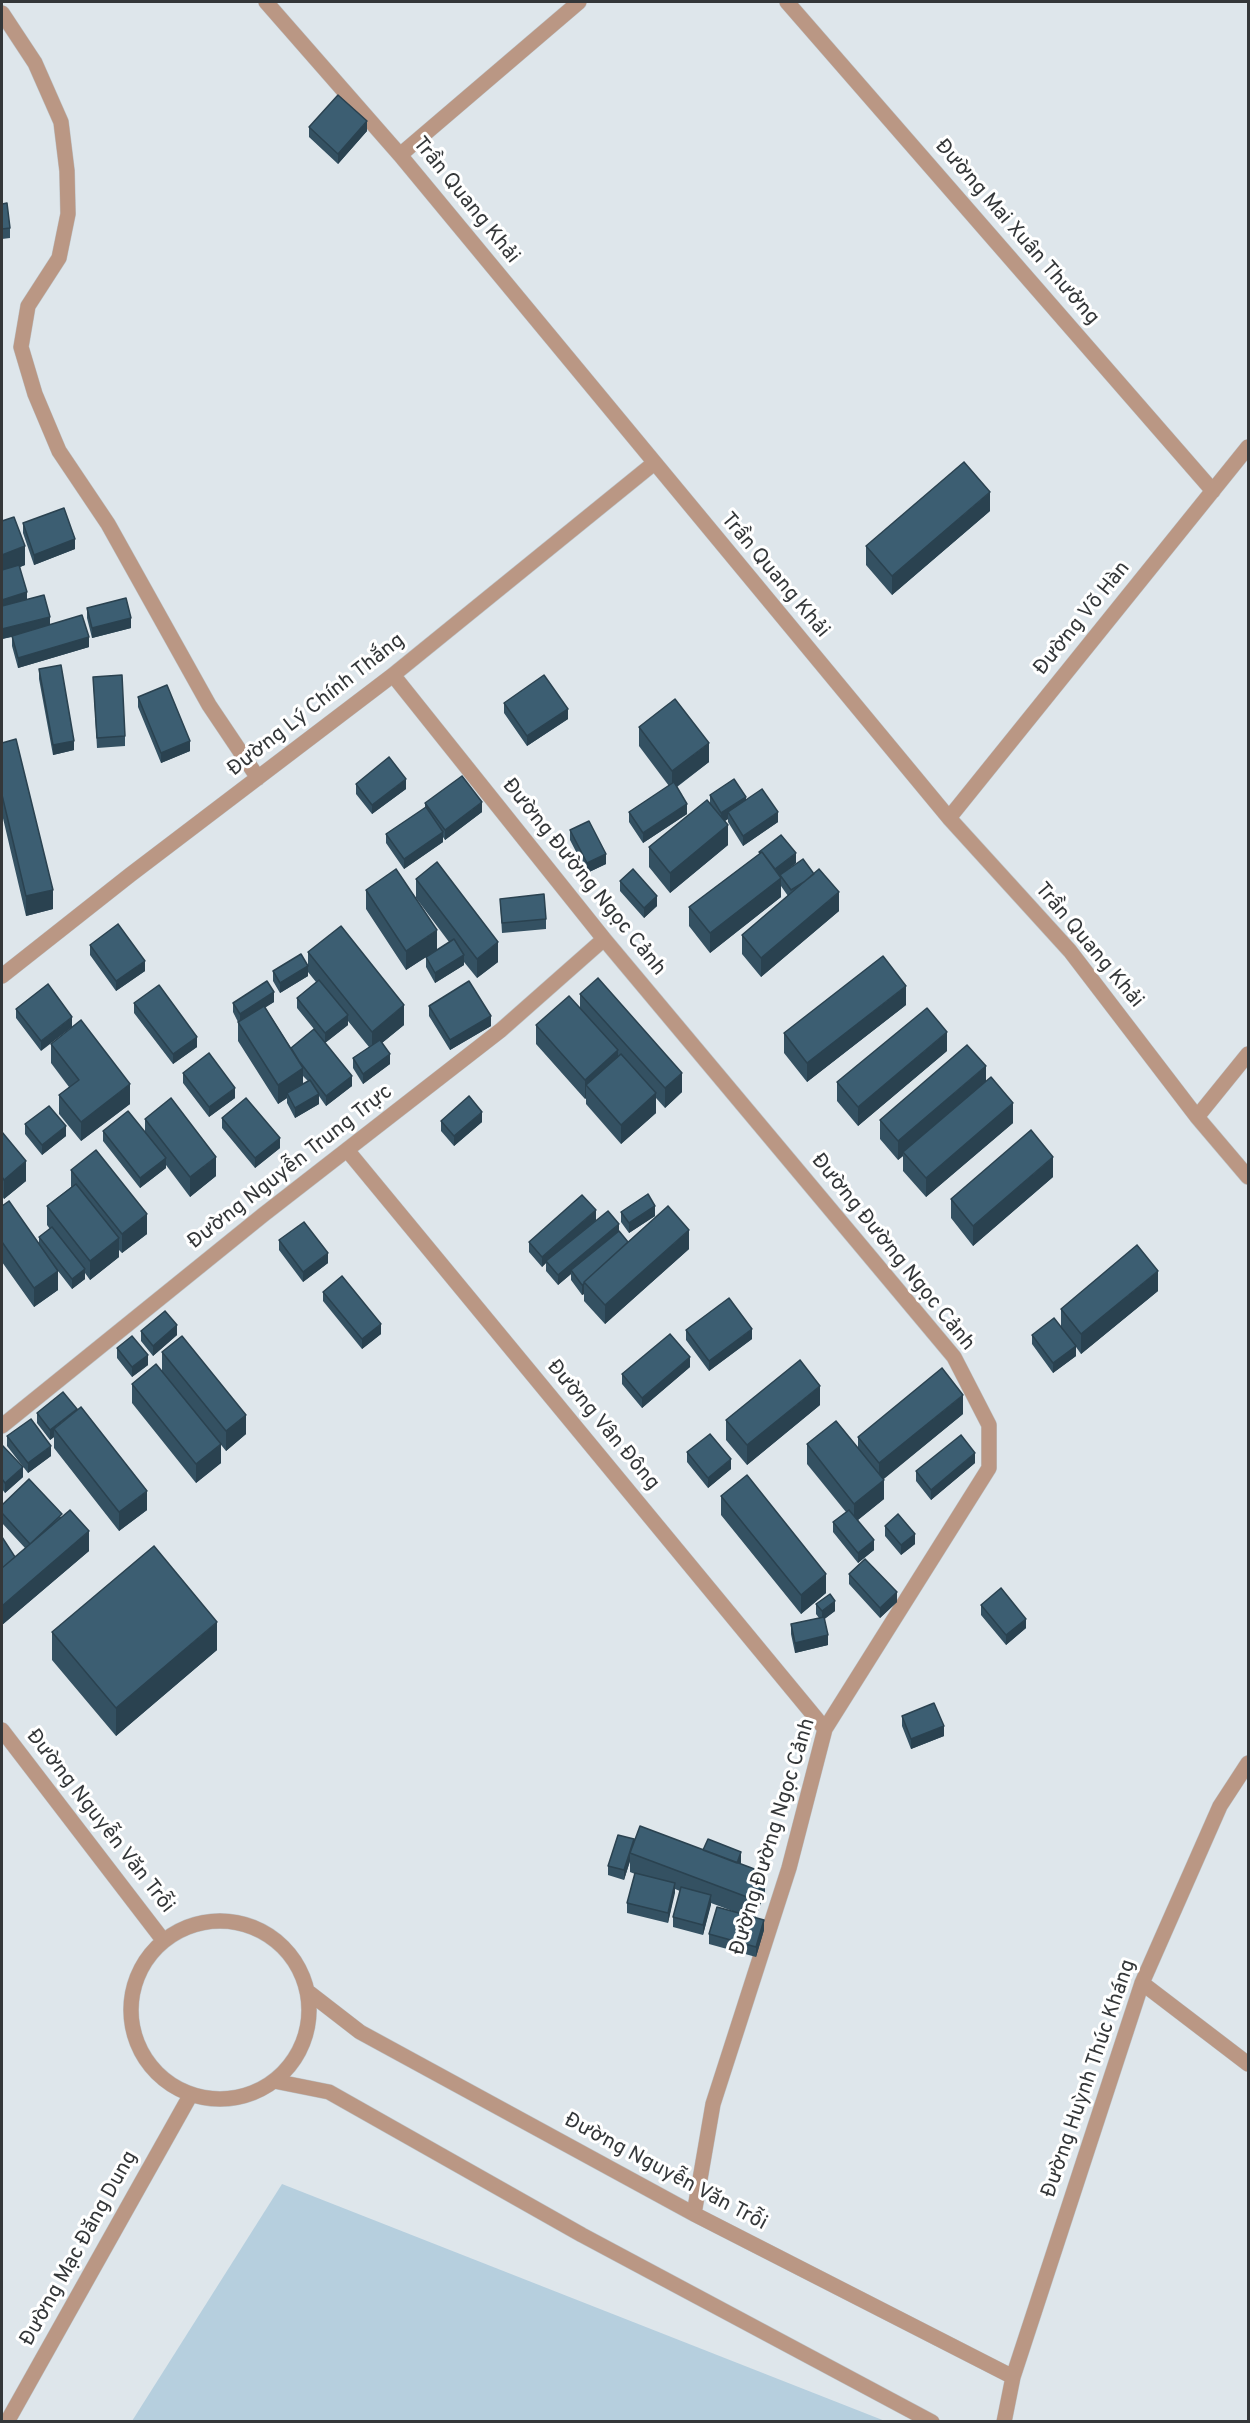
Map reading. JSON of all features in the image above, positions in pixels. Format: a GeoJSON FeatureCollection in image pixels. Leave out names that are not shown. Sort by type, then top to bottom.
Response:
{"type":"FeatureCollection","features":[{"type":"Feature","properties":{"kind":"street","name":"Trần Quang Khải"},"geometry":{"type":"LineString","coordinates":[[266,2],[400,155],[653,464],[949,818],[1070,951],[1197,1117],[1248,1177]]}},
{"type":"Feature","properties":{"kind":"street"},"geometry":{"type":"LineString","coordinates":[[400,155],[579,2]]}},
{"type":"Feature","properties":{"kind":"street","name":"Đường Mai Xuân Thưởng"},"geometry":{"type":"LineString","coordinates":[[787,2],[1213,491]]}},
{"type":"Feature","properties":{"kind":"street"},"geometry":{"type":"LineString","coordinates":[[2,13],[35,63],[61,123],[67,171],[68,214],[59,258],[27,306],[21,347],[35,394],[59,451],[108,524],[208,705],[258,778]]}},
{"type":"Feature","properties":{"kind":"street","name":"Đường Võ Hàn"},"geometry":{"type":"LineString","coordinates":[[949,818],[1248,447]]}},
{"type":"Feature","properties":{"kind":"street","name":"Đường Lý Chính Thắng"},"geometry":{"type":"LineString","coordinates":[[2,976],[129,875],[393,675],[653,464]]}},
{"type":"Feature","properties":{"kind":"street","name":"Đường Đường Ngọc Cảnh"},"geometry":{"type":"LineString","coordinates":[[393,675],[603,939],[954,1356],[989,1425],[989,1468],[825,1729],[789,1868],[712,2104],[694,2214]]}},
{"type":"Feature","properties":{"kind":"street","name":"Đường Nguyễn Trung Trực"},"geometry":{"type":"LineString","coordinates":[[2,1426],[501,1030],[603,939]]}},
{"type":"Feature","properties":{"kind":"street"},"geometry":{"type":"LineString","coordinates":[[1197,1117],[1248,1054]]}},
{"type":"Feature","properties":{"kind":"street","name":"Đường Vân Đông"},"geometry":{"type":"LineString","coordinates":[[347,1150],[825,1729]]}},
{"type":"Feature","properties":{"kind":"street","name":"Đường Nguyễn Văn Trỗi"},"geometry":{"type":"LineString","coordinates":[[2,1730],[163,1940]]}},
{"type":"Feature","properties":{"kind":"street","name":"Đường Huỳnh Thúc Kháng"},"geometry":{"type":"LineString","coordinates":[[1004,2421],[1013,2376],[1142,1983],[1220,1806],[1248,1763]]}},
{"type":"Feature","properties":{"kind":"street"},"geometry":{"type":"LineString","coordinates":[[227,1920],[260,1928],[286,1949],[304,1978],[307,1991],[310,2012],[303,2045],[285,2073],[257,2093],[224,2101],[190,2096],[157,2076],[136,2044],[129,2007],[139,1970],[163,1940],[193,1924],[227,1920]]}},
{"type":"Feature","properties":{"kind":"street"},"geometry":{"type":"LineString","coordinates":[[1142,1983],[1248,2064]]}},
{"type":"Feature","properties":{"kind":"street","name":"Đường Nguyễn Văn Trỗi"},"geometry":{"type":"LineString","coordinates":[[307,1991],[360,2032],[694,2214],[1013,2376]]}},
{"type":"Feature","properties":{"kind":"street"},"geometry":{"type":"LineString","coordinates":[[274,2081],[329,2092],[582,2235],[932,2421]]}},
{"type":"Feature","properties":{"kind":"street","name":"Đường Mạc Đăng Dung"},"geometry":{"type":"LineString","coordinates":[[7,2421],[190,2096]]}},
{"type":"Feature","properties":{"kind":"shaded area"},"geometry":{"type":"Polygon","coordinates":[[[282,2184],[885,2421],[132,2421],[282,2184]]]}},
{"type":"Feature","properties":{"kind":"building"},"geometry":{"type":"Polygon","coordinates":[[[338,95],[367,121],[338,154],[309,127],[338,95]]]}},
{"type":"Feature","properties":{"kind":"building"},"geometry":{"type":"Polygon","coordinates":[[[7,203],[10,228],[2,229],[2,204],[7,203]]]}},
{"type":"Feature","properties":{"kind":"building"},"geometry":{"type":"Polygon","coordinates":[[[964,462],[990,492],[892,576],[866,546],[964,462]]]}},
{"type":"Feature","properties":{"kind":"building"},"geometry":{"type":"Polygon","coordinates":[[[64,508],[75,539],[34,555],[23,523],[64,508]]]}},
{"type":"Feature","properties":{"kind":"building"},"geometry":{"type":"Polygon","coordinates":[[[14,517],[25,546],[2,555],[2,521],[14,517]]]}},
{"type":"Feature","properties":{"kind":"building"},"geometry":{"type":"Polygon","coordinates":[[[19,565],[27,592],[2,600],[2,570],[19,565]]]}},
{"type":"Feature","properties":{"kind":"building"},"geometry":{"type":"Polygon","coordinates":[[[44,595],[50,617],[2,629],[2,606],[44,595]]]}},
{"type":"Feature","properties":{"kind":"building"},"geometry":{"type":"Polygon","coordinates":[[[126,598],[131,618],[92,628],[87,608],[126,598]]]}},
{"type":"Feature","properties":{"kind":"building"},"geometry":{"type":"Polygon","coordinates":[[[82,615],[89,637],[18,658],[12,636],[82,615]]]}},
{"type":"Feature","properties":{"kind":"building"},"geometry":{"type":"Polygon","coordinates":[[[61,665],[74,741],[53,745],[39,669],[61,665]]]}},
{"type":"Feature","properties":{"kind":"building"},"geometry":{"type":"Polygon","coordinates":[[[122,675],[125,736],[97,738],[93,677],[122,675]]]}},
{"type":"Feature","properties":{"kind":"building"},"geometry":{"type":"Polygon","coordinates":[[[544,675],[568,709],[527,736],[504,703],[544,675]]]}},
{"type":"Feature","properties":{"kind":"building"},"geometry":{"type":"Polygon","coordinates":[[[167,685],[190,741],[161,753],[138,697],[167,685]]]}},
{"type":"Feature","properties":{"kind":"building"},"geometry":{"type":"Polygon","coordinates":[[[675,699],[709,743],[672,771],[639,727],[675,699]]]}},
{"type":"Feature","properties":{"kind":"building"},"geometry":{"type":"Polygon","coordinates":[[[16,739],[53,890],[26,896],[2,795],[2,743],[16,739]]]}},
{"type":"Feature","properties":{"kind":"building"},"geometry":{"type":"Polygon","coordinates":[[[389,757],[406,779],[372,805],[356,784],[389,757]]]}},
{"type":"Feature","properties":{"kind":"building"},"geometry":{"type":"Polygon","coordinates":[[[462,776],[482,802],[445,830],[425,803],[462,776]]]}},
{"type":"Feature","properties":{"kind":"building"},"geometry":{"type":"Polygon","coordinates":[[[734,779],[746,797],[721,813],[710,795],[734,779]]]}},
{"type":"Feature","properties":{"kind":"building"},"geometry":{"type":"Polygon","coordinates":[[[674,782],[687,804],[643,833],[629,812],[674,782]]]}},
{"type":"Feature","properties":{"kind":"building"},"geometry":{"type":"Polygon","coordinates":[[[762,789],[778,812],[743,836],[728,812],[762,789]]]}},
{"type":"Feature","properties":{"kind":"building"},"geometry":{"type":"Polygon","coordinates":[[[707,800],[728,825],[670,873],[649,847],[707,800]]]}},
{"type":"Feature","properties":{"kind":"building"},"geometry":{"type":"Polygon","coordinates":[[[426,807],[443,832],[404,859],[386,834],[426,807]]]}},
{"type":"Feature","properties":{"kind":"building"},"geometry":{"type":"Polygon","coordinates":[[[589,821],[606,854],[587,863],[570,830],[589,821]]]}},
{"type":"Feature","properties":{"kind":"building"},"geometry":{"type":"Polygon","coordinates":[[[781,835],[796,853],[775,869],[762,852],[759,852],[781,835]]]}},
{"type":"Feature","properties":{"kind":"building"},"geometry":{"type":"Polygon","coordinates":[[[762,852],[781,878],[710,933],[689,907],[762,852]]]}},
{"type":"Feature","properties":{"kind":"building"},"geometry":{"type":"Polygon","coordinates":[[[803,859],[814,874],[791,890],[780,875],[803,859]]]}},
{"type":"Feature","properties":{"kind":"building"},"geometry":{"type":"Polygon","coordinates":[[[437,862],[498,942],[477,959],[416,879],[437,862]]]}},
{"type":"Feature","properties":{"kind":"building"},"geometry":{"type":"Polygon","coordinates":[[[396,869],[437,930],[406,951],[366,890],[396,869]]]}},
{"type":"Feature","properties":{"kind":"building"},"geometry":{"type":"Polygon","coordinates":[[[633,869],[657,896],[644,908],[620,881],[633,869]]]}},
{"type":"Feature","properties":{"kind":"building"},"geometry":{"type":"Polygon","coordinates":[[[819,869],[839,892],[761,958],[742,935],[819,869]]]}},
{"type":"Feature","properties":{"kind":"building"},"geometry":{"type":"Polygon","coordinates":[[[544,894],[546,919],[502,923],[500,899],[544,894]]]}},
{"type":"Feature","properties":{"kind":"building"},"geometry":{"type":"Polygon","coordinates":[[[118,924],[145,961],[116,981],[90,945],[118,924]]]}},
{"type":"Feature","properties":{"kind":"building"},"geometry":{"type":"Polygon","coordinates":[[[341,926],[404,1005],[372,1032],[308,952],[341,926]]]}},
{"type":"Feature","properties":{"kind":"building"},"geometry":{"type":"Polygon","coordinates":[[[454,939],[464,955],[435,973],[426,957],[454,939]]]}},
{"type":"Feature","properties":{"kind":"building"},"geometry":{"type":"Polygon","coordinates":[[[301,954],[308,966],[280,983],[273,971],[301,954]]]}},
{"type":"Feature","properties":{"kind":"building"},"geometry":{"type":"Polygon","coordinates":[[[883,956],[906,986],[807,1063],[784,1033],[883,956]]]}},
{"type":"Feature","properties":{"kind":"building"},"geometry":{"type":"Polygon","coordinates":[[[598,978],[682,1073],[665,1088],[580,994],[598,978]]]}},
{"type":"Feature","properties":{"kind":"building"},"geometry":{"type":"Polygon","coordinates":[[[319,980],[348,1015],[325,1033],[297,998],[319,980]]]}},
{"type":"Feature","properties":{"kind":"building"},"geometry":{"type":"Polygon","coordinates":[[[267,981],[274,992],[240,1014],[233,1003],[267,981]]]}},
{"type":"Feature","properties":{"kind":"building"},"geometry":{"type":"Polygon","coordinates":[[[469,981],[491,1016],[450,1040],[429,1006],[469,981]]]}},
{"type":"Feature","properties":{"kind":"building"},"geometry":{"type":"Polygon","coordinates":[[[48,984],[72,1017],[41,1041],[16,1009],[48,984]]]}},
{"type":"Feature","properties":{"kind":"building"},"geometry":{"type":"Polygon","coordinates":[[[159,985],[197,1037],[173,1054],[134,1003],[159,985]]]}},
{"type":"Feature","properties":{"kind":"building"},"geometry":{"type":"Polygon","coordinates":[[[569,996],[618,1050],[585,1080],[536,1025],[569,996]]]}},
{"type":"Feature","properties":{"kind":"building"},"geometry":{"type":"Polygon","coordinates":[[[264,1006],[303,1068],[278,1085],[238,1022],[264,1006]]]}},
{"type":"Feature","properties":{"kind":"building"},"geometry":{"type":"Polygon","coordinates":[[[927,1008],[947,1032],[858,1107],[837,1082],[927,1008]]]}},
{"type":"Feature","properties":{"kind":"building"},"geometry":{"type":"Polygon","coordinates":[[[81,1020],[130,1084],[81,1122],[59,1095],[79,1080],[51,1044],[81,1020]]]}},
{"type":"Feature","properties":{"kind":"building"},"geometry":{"type":"Polygon","coordinates":[[[314,1029],[352,1076],[326,1096],[291,1048],[314,1029]]]}},
{"type":"Feature","properties":{"kind":"building"},"geometry":{"type":"Polygon","coordinates":[[[380,1040],[390,1054],[363,1074],[353,1058],[380,1040]]]}},
{"type":"Feature","properties":{"kind":"building"},"geometry":{"type":"Polygon","coordinates":[[[967,1045],[986,1066],[898,1141],[880,1120],[967,1045]]]}},
{"type":"Feature","properties":{"kind":"building"},"geometry":{"type":"Polygon","coordinates":[[[209,1053],[235,1088],[209,1107],[183,1073],[209,1053]]]}},
{"type":"Feature","properties":{"kind":"building"},"geometry":{"type":"Polygon","coordinates":[[[621,1054],[656,1093],[621,1125],[586,1085],[621,1054]]]}},
{"type":"Feature","properties":{"kind":"building"},"geometry":{"type":"Polygon","coordinates":[[[991,1077],[1013,1103],[926,1178],[903,1152],[991,1077]]]}},
{"type":"Feature","properties":{"kind":"building"},"geometry":{"type":"Polygon","coordinates":[[[310,1080],[319,1094],[295,1108],[287,1093],[310,1080]]]}},
{"type":"Feature","properties":{"kind":"building"},"geometry":{"type":"Polygon","coordinates":[[[469,1096],[482,1112],[454,1136],[441,1121],[469,1096]]]}},
{"type":"Feature","properties":{"kind":"building"},"geometry":{"type":"Polygon","coordinates":[[[171,1098],[216,1157],[190,1177],[145,1119],[171,1098]]]}},
{"type":"Feature","properties":{"kind":"building"},"geometry":{"type":"Polygon","coordinates":[[[246,1098],[280,1138],[255,1158],[222,1118],[246,1098]]]}},
{"type":"Feature","properties":{"kind":"building"},"geometry":{"type":"Polygon","coordinates":[[[49,1106],[66,1126],[42,1145],[25,1124],[49,1106]]]}},
{"type":"Feature","properties":{"kind":"building"},"geometry":{"type":"Polygon","coordinates":[[[128,1111],[166,1158],[140,1178],[103,1131],[128,1111]]]}},
{"type":"Feature","properties":{"kind":"building"},"geometry":{"type":"Polygon","coordinates":[[[1031,1130],[1053,1157],[973,1226],[951,1199],[1031,1130]]]}},
{"type":"Feature","properties":{"kind":"building"},"geometry":{"type":"Polygon","coordinates":[[[2,1132],[26,1161],[4,1180],[2,1177],[2,1132]]]}},
{"type":"Feature","properties":{"kind":"building"},"geometry":{"type":"Polygon","coordinates":[[[96,1150],[147,1214],[122,1234],[71,1170],[96,1150]]]}},
{"type":"Feature","properties":{"kind":"building"},"geometry":{"type":"Polygon","coordinates":[[[76,1184],[119,1238],[90,1261],[47,1206],[76,1184]]]}},
{"type":"Feature","properties":{"kind":"building"},"geometry":{"type":"Polygon","coordinates":[[[648,1194],[655,1206],[629,1223],[621,1212],[648,1194]]]}},
{"type":"Feature","properties":{"kind":"building"},"geometry":{"type":"Polygon","coordinates":[[[582,1195],[596,1210],[542,1257],[529,1242],[582,1195]]]}},
{"type":"Feature","properties":{"kind":"building"},"geometry":{"type":"Polygon","coordinates":[[[9,1201],[58,1271],[34,1288],[2,1242],[2,1206],[9,1201]]]}},
{"type":"Feature","properties":{"kind":"building"},"geometry":{"type":"Polygon","coordinates":[[[668,1206],[689,1230],[605,1305],[584,1282],[668,1206]]]}},
{"type":"Feature","properties":{"kind":"building"},"geometry":{"type":"Polygon","coordinates":[[[608,1211],[619,1224],[558,1275],[546,1261],[608,1211]]]}},
{"type":"Feature","properties":{"kind":"building"},"geometry":{"type":"Polygon","coordinates":[[[304,1222],[328,1253],[303,1272],[279,1240],[304,1222]]]}},
{"type":"Feature","properties":{"kind":"building"},"geometry":{"type":"Polygon","coordinates":[[[52,1227],[85,1269],[72,1279],[39,1237],[52,1227]]]}},
{"type":"Feature","properties":{"kind":"building"},"geometry":{"type":"Polygon","coordinates":[[[619,1231],[628,1242],[582,1285],[571,1270],[619,1231]]]}},
{"type":"Feature","properties":{"kind":"building"},"geometry":{"type":"Polygon","coordinates":[[[1137,1245],[1158,1271],[1081,1334],[1061,1309],[1137,1245]]]}},
{"type":"Feature","properties":{"kind":"building"},"geometry":{"type":"Polygon","coordinates":[[[342,1276],[381,1324],[362,1339],[323,1292],[342,1276]]]}},
{"type":"Feature","properties":{"kind":"building"},"geometry":{"type":"Polygon","coordinates":[[[729,1298],[752,1329],[709,1361],[686,1330],[729,1298]]]}},
{"type":"Feature","properties":{"kind":"building"},"geometry":{"type":"Polygon","coordinates":[[[165,1311],[177,1325],[153,1346],[141,1331],[165,1311]]]}},
{"type":"Feature","properties":{"kind":"building"},"geometry":{"type":"Polygon","coordinates":[[[1054,1318],[1076,1346],[1053,1363],[1032,1335],[1054,1318]]]}},
{"type":"Feature","properties":{"kind":"building"},"geometry":{"type":"Polygon","coordinates":[[[670,1334],[690,1357],[642,1398],[622,1374],[670,1334]]]}},
{"type":"Feature","properties":{"kind":"building"},"geometry":{"type":"Polygon","coordinates":[[[132,1336],[148,1355],[132,1367],[117,1348],[132,1336]]]}},
{"type":"Feature","properties":{"kind":"building"},"geometry":{"type":"Polygon","coordinates":[[[182,1336],[246,1415],[226,1431],[162,1352],[182,1336]]]}},
{"type":"Feature","properties":{"kind":"building"},"geometry":{"type":"Polygon","coordinates":[[[800,1360],[820,1386],[747,1445],[726,1420],[800,1360]]]}},
{"type":"Feature","properties":{"kind":"building"},"geometry":{"type":"Polygon","coordinates":[[[156,1364],[221,1444],[196,1464],[132,1384],[156,1364]]]}},
{"type":"Feature","properties":{"kind":"building"},"geometry":{"type":"Polygon","coordinates":[[[942,1368],[963,1395],[879,1463],[858,1437],[942,1368]]]}},
{"type":"Feature","properties":{"kind":"building"},"geometry":{"type":"Polygon","coordinates":[[[63,1392],[77,1409],[50,1430],[37,1413],[63,1392]]]}},
{"type":"Feature","properties":{"kind":"building"},"geometry":{"type":"Polygon","coordinates":[[[81,1407],[147,1491],[119,1512],[54,1429],[81,1407]]]}},
{"type":"Feature","properties":{"kind":"building"},"geometry":{"type":"Polygon","coordinates":[[[31,1419],[51,1446],[28,1463],[7,1436],[31,1419]]]}},
{"type":"Feature","properties":{"kind":"building"},"geometry":{"type":"Polygon","coordinates":[[[836,1421],[884,1480],[854,1504],[807,1444],[836,1421]]]}},
{"type":"Feature","properties":{"kind":"building"},"geometry":{"type":"Polygon","coordinates":[[[710,1434],[731,1459],[708,1478],[687,1452],[710,1434]]]}},
{"type":"Feature","properties":{"kind":"building"},"geometry":{"type":"Polygon","coordinates":[[[961,1435],[975,1453],[931,1490],[916,1471],[961,1435]]]}},
{"type":"Feature","properties":{"kind":"building"},"geometry":{"type":"Polygon","coordinates":[[[2,1445],[23,1467],[5,1483],[2,1479],[2,1445]]]}},
{"type":"Feature","properties":{"kind":"building"},"geometry":{"type":"Polygon","coordinates":[[[747,1475],[826,1574],[801,1595],[721,1496],[747,1475]]]}},
{"type":"Feature","properties":{"kind":"building"},"geometry":{"type":"Polygon","coordinates":[[[29,1479],[62,1514],[30,1544],[2,1513],[2,1505],[29,1479]]]}},
{"type":"Feature","properties":{"kind":"building"},"geometry":{"type":"Polygon","coordinates":[[[70,1510],[89,1531],[2,1606],[2,1568],[70,1510]]]}},
{"type":"Feature","properties":{"kind":"building"},"geometry":{"type":"Polygon","coordinates":[[[849,1510],[874,1540],[858,1553],[833,1522],[849,1510]]]}},
{"type":"Feature","properties":{"kind":"building"},"geometry":{"type":"Polygon","coordinates":[[[898,1514],[915,1534],[901,1545],[885,1526],[898,1514]]]}},
{"type":"Feature","properties":{"kind":"building"},"geometry":{"type":"Polygon","coordinates":[[[2,1537],[15,1557],[2,1568],[2,1537]]]}},
{"type":"Feature","properties":{"kind":"building"},"geometry":{"type":"Polygon","coordinates":[[[154,1546],[217,1622],[116,1708],[52,1632],[154,1546]]]}},
{"type":"Feature","properties":{"kind":"building"},"geometry":{"type":"Polygon","coordinates":[[[865,1559],[897,1592],[880,1608],[849,1574],[865,1559]]]}},
{"type":"Feature","properties":{"kind":"building"},"geometry":{"type":"Polygon","coordinates":[[[1001,1588],[1026,1619],[1006,1635],[981,1605],[1001,1588]]]}},
{"type":"Feature","properties":{"kind":"building"},"geometry":{"type":"Polygon","coordinates":[[[830,1594],[835,1601],[822,1611],[816,1604],[830,1594]]]}},
{"type":"Feature","properties":{"kind":"building"},"geometry":{"type":"Polygon","coordinates":[[[824,1617],[828,1635],[795,1643],[791,1624],[824,1617]]]}},
{"type":"Feature","properties":{"kind":"building"},"geometry":{"type":"Polygon","coordinates":[[[934,1703],[944,1726],[911,1739],[902,1716],[934,1703]]]}},
{"type":"Feature","properties":{"kind":"building"},"geometry":{"type":"Polygon","coordinates":[[[640,1826],[765,1873],[755,1900],[630,1853],[640,1826]]]}},
{"type":"Feature","properties":{"kind":"building"},"geometry":{"type":"Polygon","coordinates":[[[618,1835],[634,1839],[624,1870],[608,1866],[618,1835]]]}},
{"type":"Feature","properties":{"kind":"building"},"geometry":{"type":"Polygon","coordinates":[[[708,1839],[741,1852],[737,1863],[703,1850],[708,1839]]]}},
{"type":"Feature","properties":{"kind":"building"},"geometry":{"type":"Polygon","coordinates":[[[635,1873],[675,1883],[668,1913],[627,1903],[635,1873]]]}},
{"type":"Feature","properties":{"kind":"building"},"geometry":{"type":"Polygon","coordinates":[[[681,1887],[711,1895],[703,1925],[673,1917],[681,1887]]]}},
{"type":"Feature","properties":{"kind":"building"},"geometry":{"type":"Polygon","coordinates":[[[717,1907],[764,1920],[756,1947],[709,1934],[717,1907]]]}}]}
